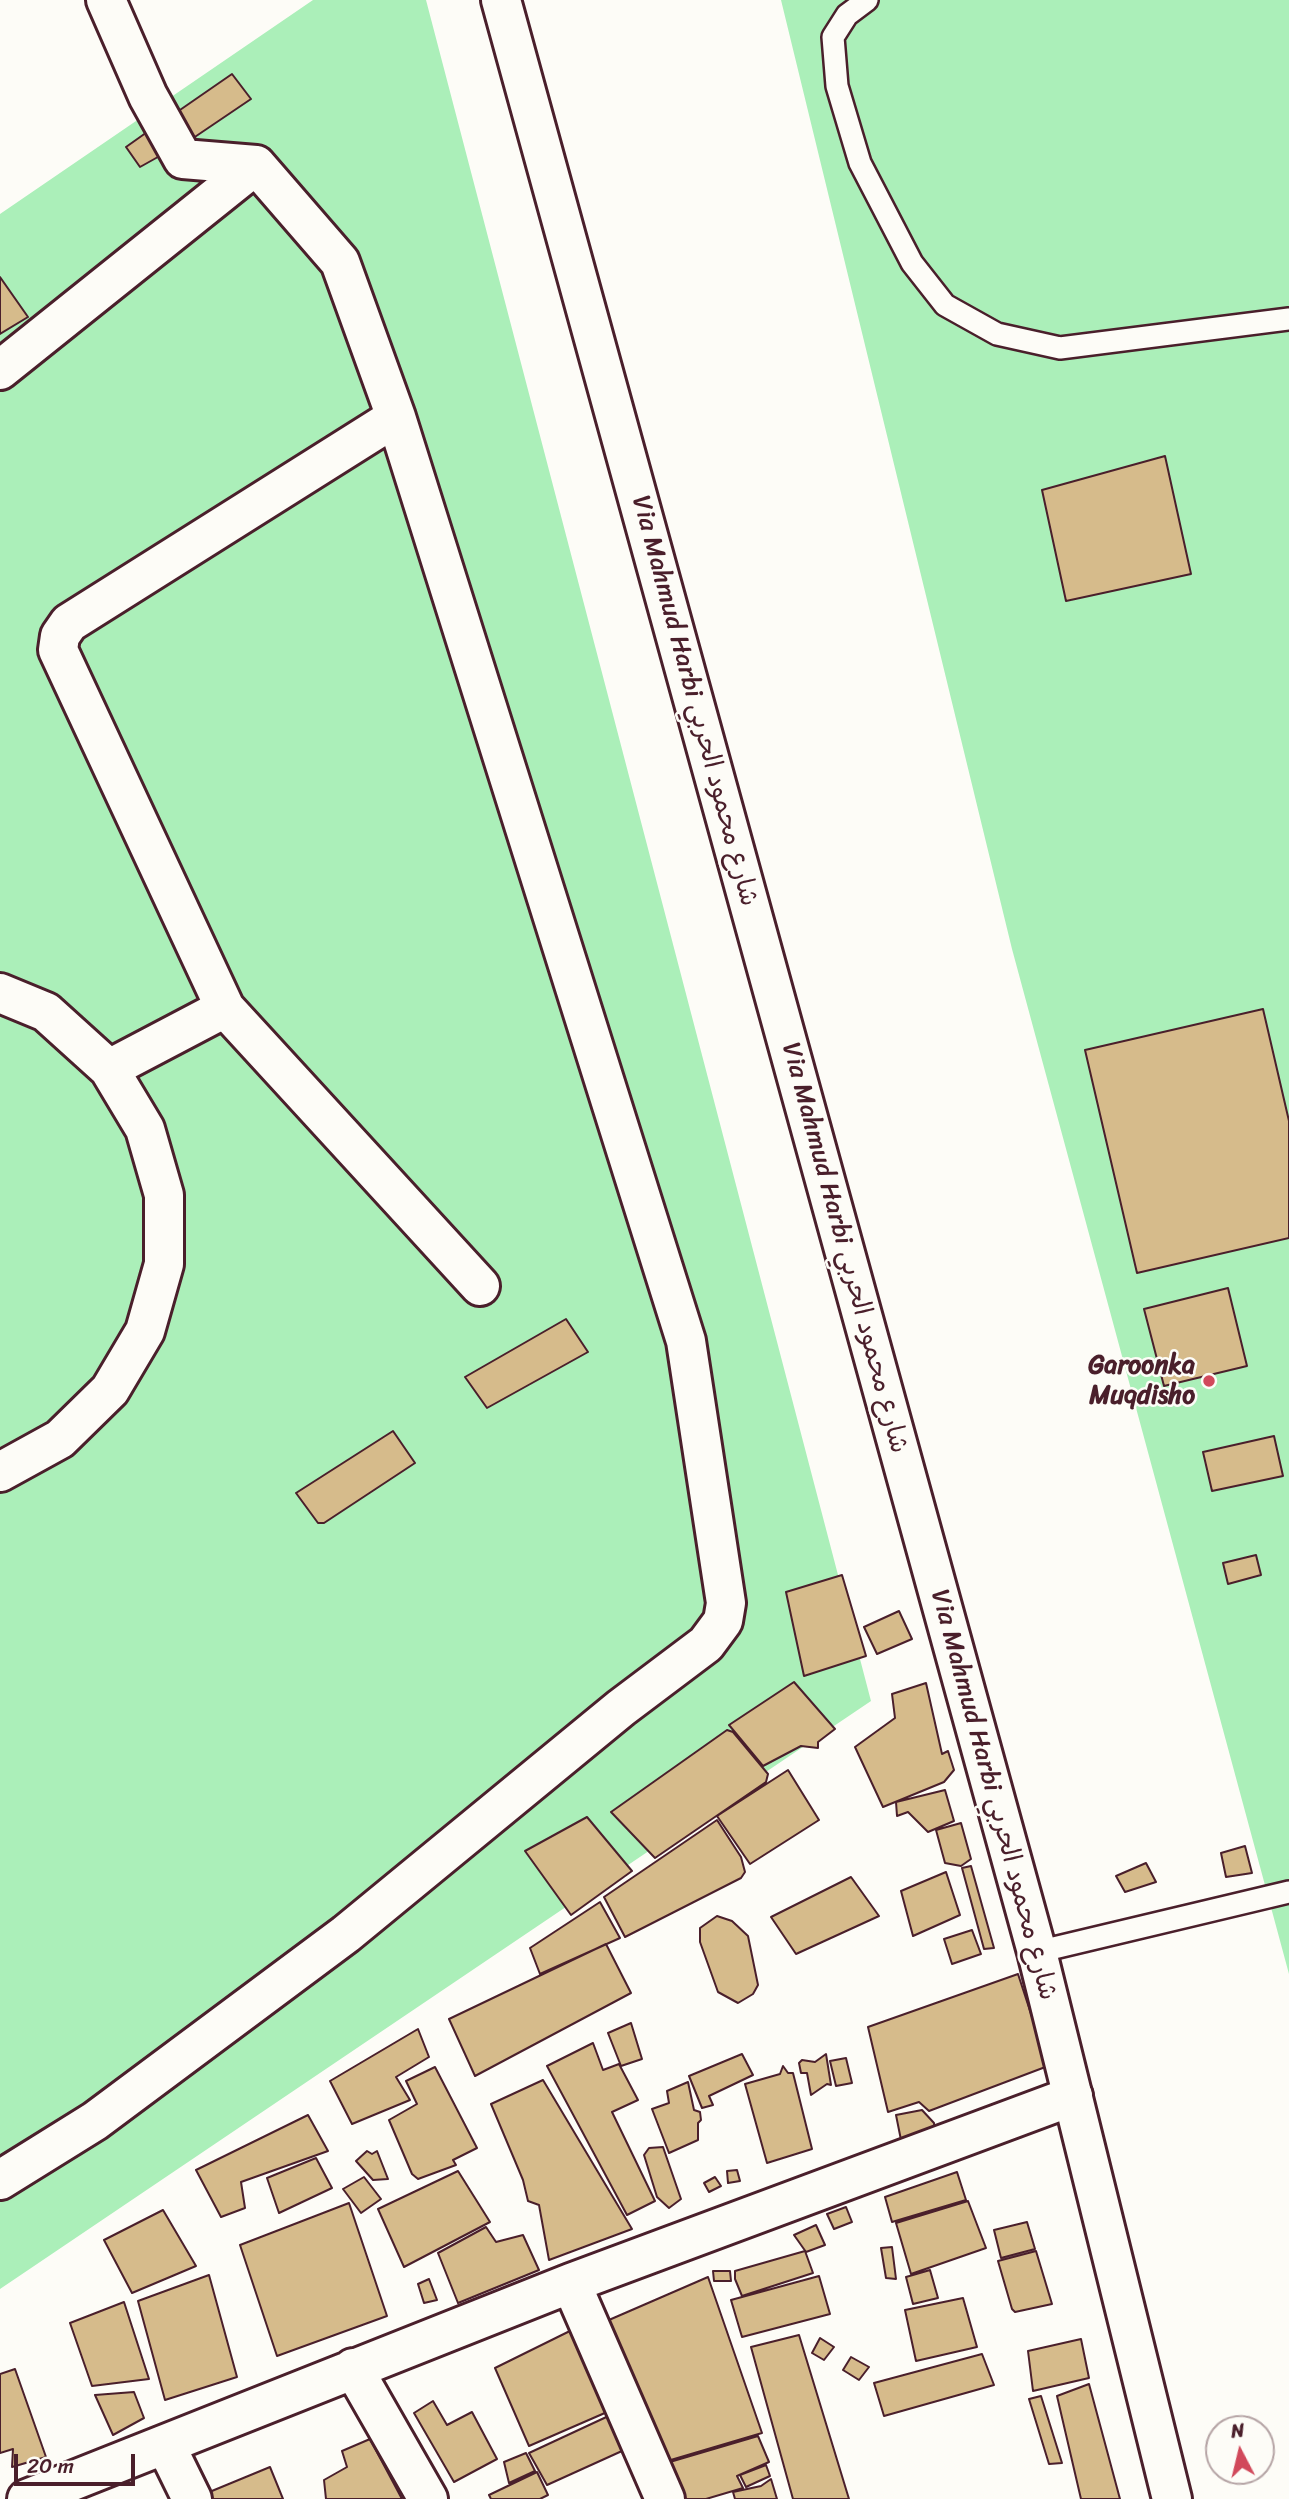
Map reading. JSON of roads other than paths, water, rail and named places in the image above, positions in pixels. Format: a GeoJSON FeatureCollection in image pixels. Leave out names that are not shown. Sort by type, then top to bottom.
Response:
{"type":"FeatureCollection","features":[{"type":"Feature","properties":{"kind":"street"},"geometry":{"type":"LineString","coordinates":[[0,2180],[95,2121],[346,1934],[621,1708],[706,1644],[723,1621],[726,1602],[685,1341],[396,417],[340,262],[256,165],[183,159],[148,96],[106,0]]}},
{"type":"Feature","properties":{"kind":"street","name":"Via Mahmud Harbi شارع محمود الحربي"},"geometry":{"type":"LineString","coordinates":[[501,0],[1037,1952],[1172,2499]]}},
{"type":"Feature","properties":{"kind":"street"},"geometry":{"type":"LineString","coordinates":[[0,370],[256,165]]}},
{"type":"Feature","properties":{"kind":"street"},"geometry":{"type":"LineString","coordinates":[[396,417],[69,623],[60,636],[58,650],[61,663],[225,1008],[480,1286]]}},
{"type":"Feature","properties":{"kind":"street"},"geometry":{"type":"LineString","coordinates":[[0,993],[46,1012],[109,1069],[145,1129],[164,1195],[164,1265],[145,1331],[110,1390],[60,1439],[0,1472]]}},
{"type":"Feature","properties":{"kind":"street"},"geometry":{"type":"LineString","coordinates":[[109,1069],[225,1008]]}},
{"type":"Feature","properties":{"kind":"street"},"geometry":{"type":"LineString","coordinates":[[27,2499],[572,2283],[1073,2096]]}},
{"type":"Feature","properties":{"kind":"street"},"geometry":{"type":"LineString","coordinates":[[572,2283],[665,2499]]}},
{"type":"Feature","properties":{"kind":"street"},"geometry":{"type":"LineString","coordinates":[[353,2368],[428,2499]]}},
{"type":"Feature","properties":{"kind":"street"},"geometry":{"type":"LineString","coordinates":[[166,2446],[192,2499]]}},
{"type":"Feature","properties":{"kind":"lane"},"geometry":{"type":"LineString","coordinates":[[867,0],[847,15],[834,37],[837,86],[860,163],[912,263],[945,305],[997,334],[1060,348],[1289,319]]}},
{"type":"Feature","properties":{"kind":"lane"},"geometry":{"type":"LineString","coordinates":[[1037,1952],[1289,1892]]}},
{"type":"Feature","properties":{"kind":"place","name":"Garoonka Muqdisho"},"geometry":{"type":"Point","coordinates":[1209,1381]}}]}
